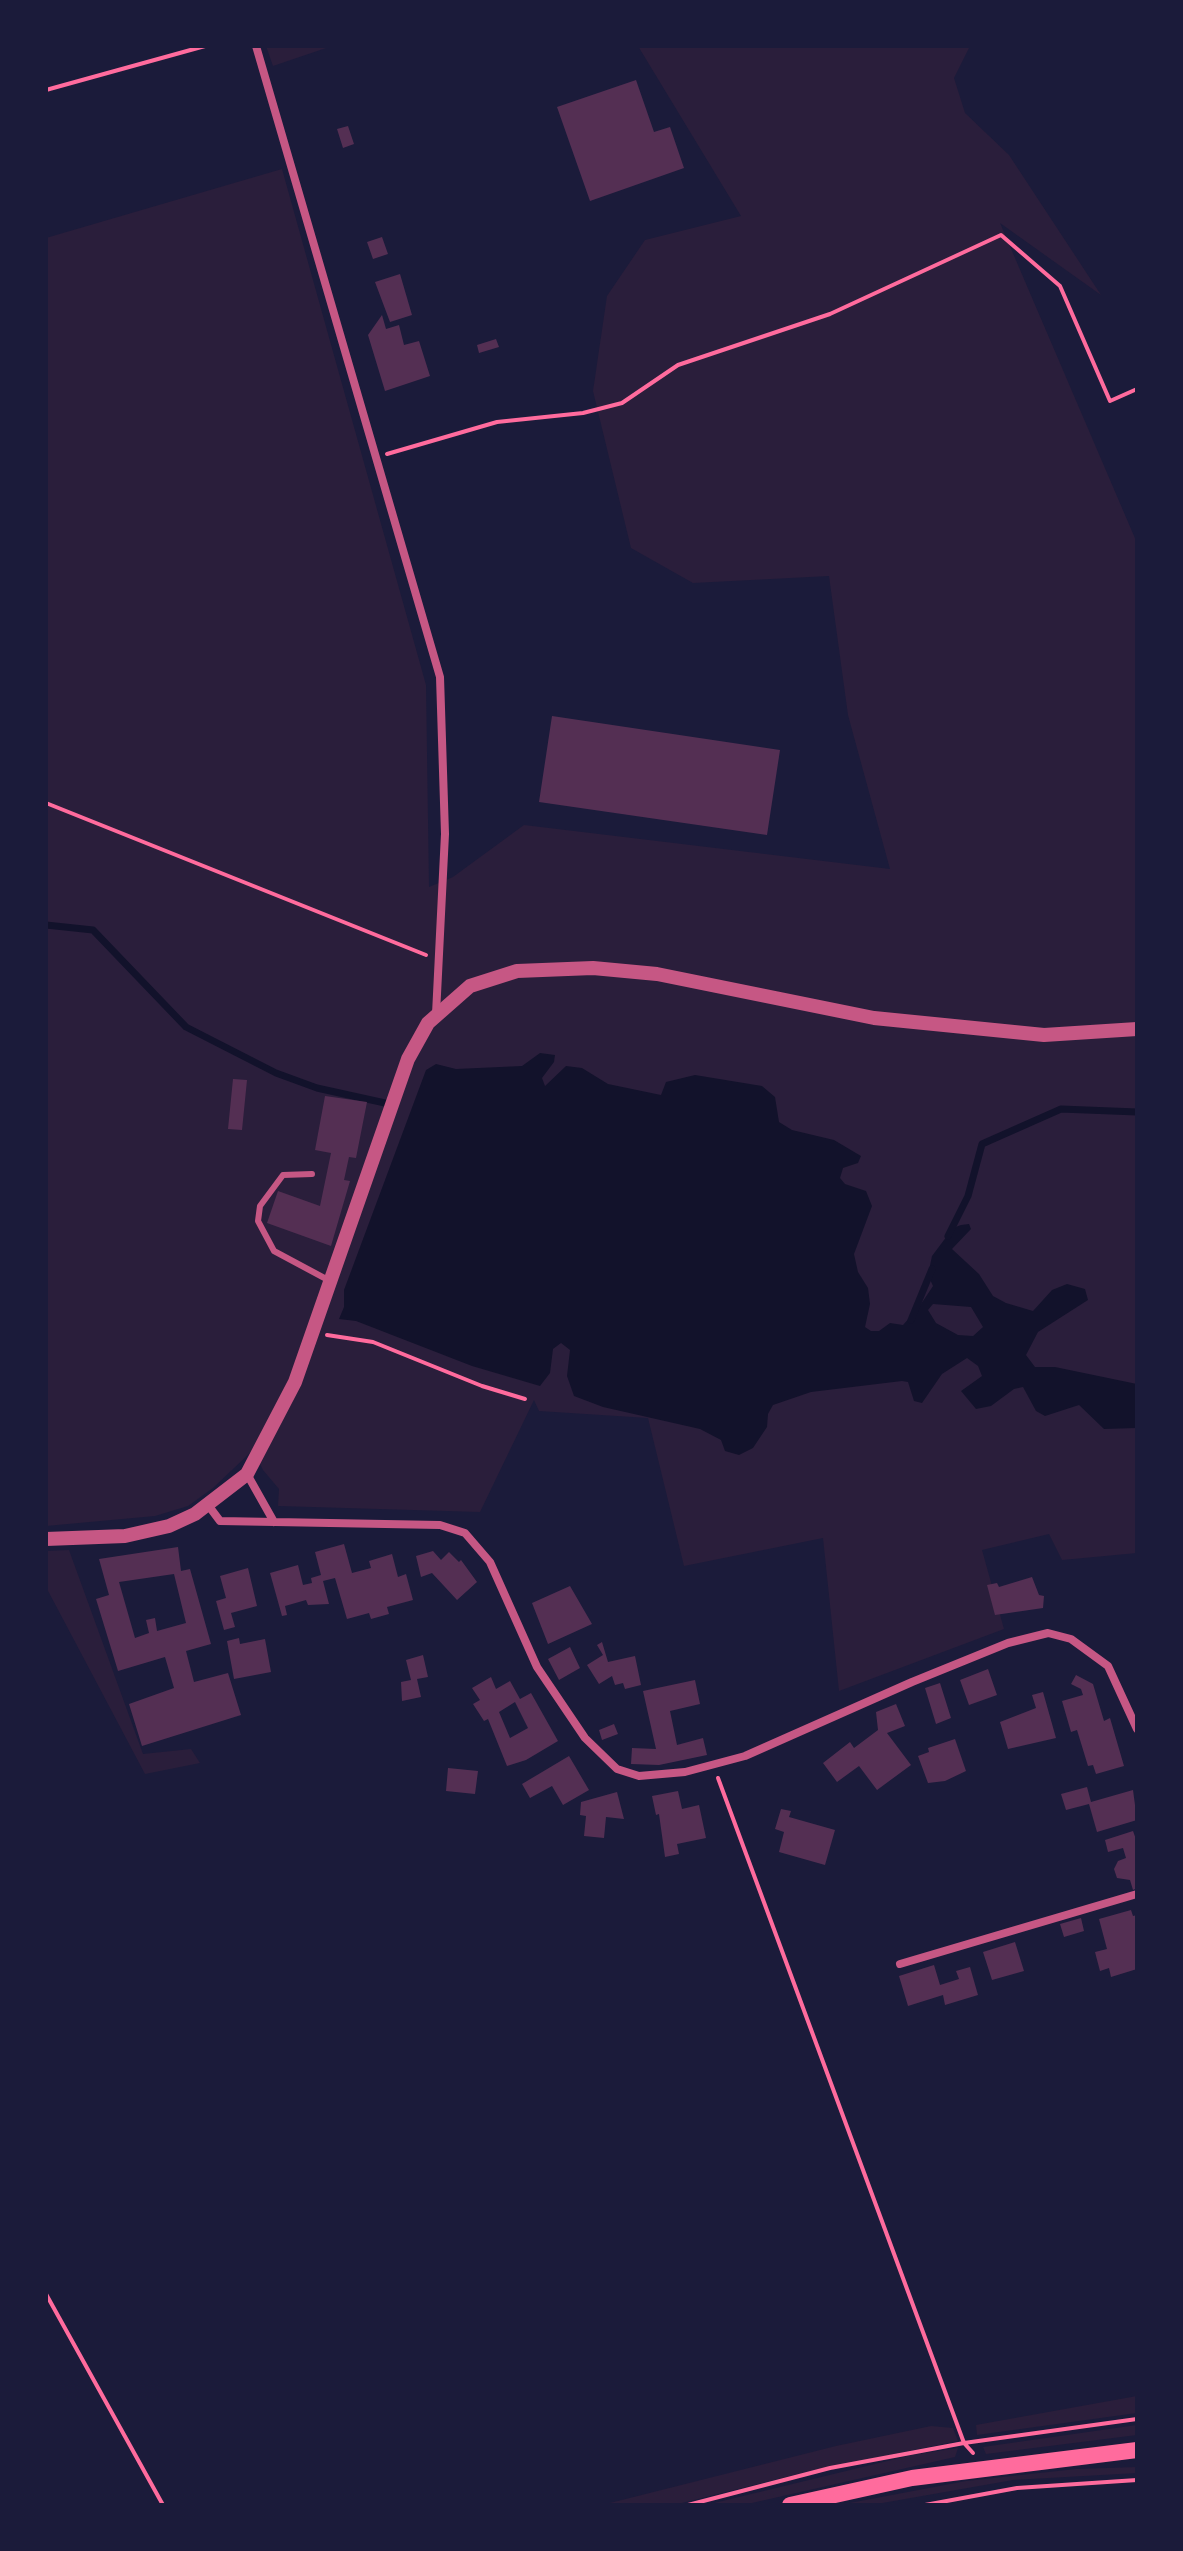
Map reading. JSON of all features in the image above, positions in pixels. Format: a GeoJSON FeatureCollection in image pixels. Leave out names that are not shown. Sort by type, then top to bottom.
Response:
{"type":"FeatureCollection","features":[{"type":"Feature","properties":{"kind":"main road"},"geometry":{"type":"LineString","coordinates":[[790,2505],[912,2478],[1137,2450]]}},
{"type":"Feature","properties":{"kind":"street"},"geometry":{"type":"LineString","coordinates":[[256,46],[440,677],[445,834],[436,1014]]}},
{"type":"Feature","properties":{"kind":"street"},"geometry":{"type":"LineString","coordinates":[[46,1539],[125,1536],[169,1526],[208,1505],[247,1474],[268,1439],[313,1333],[419,1034],[436,1014],[470,986],[496,976],[529,970],[593,968],[657,974],[874,1018],[1044,1035],[1137,1029]]}},
{"type":"Feature","properties":{"kind":"street"},"geometry":{"type":"LineString","coordinates":[[247,1474],[274,1522]]}},
{"type":"Feature","properties":{"kind":"street"},"geometry":{"type":"LineString","coordinates":[[208,1505],[220,1521],[440,1525],[465,1533],[490,1562],[537,1667],[601,1757],[617,1769],[639,1776],[713,1765],[745,1756],[1008,1643],[1048,1633],[1071,1639],[1108,1666],[1137,1729]]}},
{"type":"Feature","properties":{"kind":"street"},"geometry":{"type":"LineString","coordinates":[[900,1964],[1137,1894]]}},
{"type":"Feature","properties":{"kind":"lane"},"geometry":{"type":"LineString","coordinates":[[312,1174],[283,1175],[260,1206],[258,1221],[274,1251],[332,1282]]}},
{"type":"Feature","properties":{"kind":"path"},"geometry":{"type":"LineString","coordinates":[[46,90],[205,46]]}},
{"type":"Feature","properties":{"kind":"path"},"geometry":{"type":"LineString","coordinates":[[377,457],[497,422],[583,413],[622,403],[678,365],[830,314],[1001,235],[1060,286],[1110,401],[1137,389]]}},
{"type":"Feature","properties":{"kind":"path"},"geometry":{"type":"LineString","coordinates":[[46,803],[440,961]]}},
{"type":"Feature","properties":{"kind":"path"},"geometry":{"type":"LineString","coordinates":[[313,1333],[373,1342],[482,1386],[525,1399]]}},
{"type":"Feature","properties":{"kind":"path"},"geometry":{"type":"LineString","coordinates":[[713,1765],[964,2443],[985,2467]]}},
{"type":"Feature","properties":{"kind":"path"},"geometry":{"type":"LineString","coordinates":[[46,2294],[163,2505]]}},
{"type":"Feature","properties":{"kind":"path"},"geometry":{"type":"LineString","coordinates":[[688,2505],[830,2468],[964,2443],[1137,2419]]}},
{"type":"Feature","properties":{"kind":"path"},"geometry":{"type":"LineString","coordinates":[[925,2505],[1017,2488],[1137,2480]]}},
{"type":"Feature","properties":{"kind":"shaded area"},"geometry":{"type":"Polygon","coordinates":[[[266,46],[332,46],[273,66],[266,46]]]}},
{"type":"Feature","properties":{"kind":"shaded area"},"geometry":{"type":"Polygon","coordinates":[[[638,46],[970,46],[954,78],[965,113],[1009,155],[1101,295],[1000,223],[1137,543],[1137,1553],[1062,1560],[1049,1534],[982,1550],[1004,1629],[839,1691],[823,1538],[684,1566],[648,1418],[539,1411],[534,1400],[480,1512],[278,1506],[279,1489],[263,1470],[253,1450],[213,1488],[188,1506],[155,1516],[46,1526],[46,238],[282,169],[426,685],[429,887],[453,877],[524,825],[890,869],[848,715],[829,576],[693,583],[631,548],[593,391],[607,296],[645,240],[741,216],[638,46]]]}},
{"type":"Feature","properties":{"kind":"shaded area"},"geometry":{"type":"Polygon","coordinates":[[[540,1053],[555,1055],[554,1062],[542,1078],[545,1086],[566,1066],[582,1068],[608,1084],[661,1095],[666,1082],[695,1075],[762,1086],[775,1097],[779,1122],[792,1130],[834,1140],[861,1156],[858,1163],[843,1168],[840,1178],[845,1184],[866,1191],[872,1206],[854,1254],[858,1272],[868,1288],[870,1304],[865,1327],[879,1331],[890,1323],[903,1325],[933,1286],[928,1275],[932,1256],[953,1228],[969,1224],[971,1229],[952,1249],[979,1274],[993,1296],[1033,1311],[1052,1290],[1067,1284],[1085,1289],[1088,1300],[1038,1332],[1026,1355],[1035,1367],[1055,1367],[1137,1384],[1137,1428],[1104,1429],[1079,1405],[1045,1416],[1036,1411],[1023,1387],[1014,1389],[991,1406],[976,1409],[961,1391],[982,1376],[978,1366],[967,1358],[942,1374],[922,1403],[914,1401],[908,1382],[902,1381],[811,1392],[773,1405],[768,1414],[767,1427],[753,1448],[739,1455],[725,1451],[721,1440],[700,1429],[603,1407],[574,1396],[567,1376],[570,1350],[561,1343],[553,1349],[550,1373],[540,1386],[472,1366],[356,1321],[339,1319],[344,1307],[344,1290],[426,1070],[436,1064],[456,1069],[522,1066],[540,1053]],[[933,1304],[928,1310],[936,1323],[958,1335],[973,1336],[983,1327],[971,1307],[933,1304]]]}},
{"type":"Feature","properties":{"kind":"shaded area"},"geometry":{"type":"Polygon","coordinates":[[[69,1550],[143,1754],[191,1749],[200,1763],[145,1774],[46,1587],[46,1551],[69,1550]]]}},
{"type":"Feature","properties":{"kind":"shaded area"},"geometry":{"type":"Polygon","coordinates":[[[1137,2396],[1137,2413],[977,2435],[976,2425],[1137,2396]]]}},
{"type":"Feature","properties":{"kind":"shaded area"},"geometry":{"type":"Polygon","coordinates":[[[1137,2425],[1137,2435],[986,2454],[983,2447],[1137,2425]]]}},
{"type":"Feature","properties":{"kind":"shaded area"},"geometry":{"type":"Polygon","coordinates":[[[931,2426],[953,2428],[958,2441],[806,2472],[674,2505],[602,2505],[836,2446],[931,2426]]]}},
{"type":"Feature","properties":{"kind":"shaded area"},"geometry":{"type":"Polygon","coordinates":[[[958,2448],[955,2457],[743,2505],[706,2505],[912,2455],[958,2448]]]}},
{"type":"Feature","properties":{"kind":"shaded area"},"geometry":{"type":"Polygon","coordinates":[[[1137,2467],[1137,2473],[1013,2480],[871,2505],[839,2505],[966,2481],[1076,2469],[1137,2467]]]}},
{"type":"Feature","properties":{"kind":"building"},"geometry":{"type":"Polygon","coordinates":[[[636,80],[654,132],[670,127],[684,168],[590,201],[557,107],[636,80]]]}},
{"type":"Feature","properties":{"kind":"building"},"geometry":{"type":"Polygon","coordinates":[[[348,126],[354,144],[343,148],[337,129],[348,126]]]}},
{"type":"Feature","properties":{"kind":"building"},"geometry":{"type":"Polygon","coordinates":[[[382,237],[388,254],[373,259],[367,242],[382,237]]]}},
{"type":"Feature","properties":{"kind":"building"},"geometry":{"type":"Polygon","coordinates":[[[400,274],[412,315],[390,322],[375,282],[400,274]]]}},
{"type":"Feature","properties":{"kind":"building"},"geometry":{"type":"Polygon","coordinates":[[[382,315],[386,329],[399,325],[404,345],[419,341],[430,376],[385,391],[368,335],[382,315]]]}},
{"type":"Feature","properties":{"kind":"building"},"geometry":{"type":"Polygon","coordinates":[[[496,339],[499,347],[479,353],[477,345],[496,339]]]}},
{"type":"Feature","properties":{"kind":"building"},"geometry":{"type":"Polygon","coordinates":[[[552,716],[780,750],[767,835],[539,802],[552,716]]]}},
{"type":"Feature","properties":{"kind":"building"},"geometry":{"type":"Polygon","coordinates":[[[233,1079],[247,1080],[242,1130],[228,1129],[233,1079]]]}},
{"type":"Feature","properties":{"kind":"building"},"geometry":{"type":"Polygon","coordinates":[[[325,1096],[367,1102],[356,1158],[349,1157],[344,1180],[350,1181],[331,1246],[267,1223],[278,1191],[320,1206],[331,1153],[315,1150],[325,1096]]]}},
{"type":"Feature","properties":{"kind":"building"},"geometry":{"type":"Polygon","coordinates":[[[344,1544],[352,1573],[371,1568],[369,1561],[392,1554],[398,1577],[406,1574],[413,1600],[387,1607],[389,1614],[371,1619],[369,1613],[347,1619],[335,1578],[323,1581],[329,1604],[308,1605],[306,1600],[285,1606],[287,1615],[282,1616],[270,1573],[298,1565],[303,1585],[312,1583],[311,1578],[321,1575],[315,1552],[344,1544]]]}},
{"type":"Feature","properties":{"kind":"building"},"geometry":{"type":"Polygon","coordinates":[[[178,1547],[181,1571],[190,1569],[211,1644],[186,1651],[194,1682],[228,1673],[241,1715],[142,1746],[129,1704],[174,1688],[165,1657],[118,1671],[96,1599],[109,1595],[99,1559],[178,1547]],[[174,1574],[119,1582],[135,1638],[149,1633],[146,1620],[155,1618],[157,1631],[186,1623],[174,1574]]]}},
{"type":"Feature","properties":{"kind":"building"},"geometry":{"type":"Polygon","coordinates":[[[433,1551],[441,1560],[449,1552],[459,1562],[461,1560],[477,1582],[457,1600],[432,1573],[421,1577],[416,1556],[433,1551]]]}},
{"type":"Feature","properties":{"kind":"building"},"geometry":{"type":"Polygon","coordinates":[[[248,1568],[257,1606],[231,1613],[235,1627],[224,1630],[216,1601],[226,1598],[220,1576],[248,1568]]]}},
{"type":"Feature","properties":{"kind":"building"},"geometry":{"type":"Polygon","coordinates":[[[1032,1577],[1039,1595],[1044,1596],[1043,1608],[995,1615],[987,1585],[997,1583],[999,1587],[1032,1577]]]}},
{"type":"Feature","properties":{"kind":"building"},"geometry":{"type":"Polygon","coordinates":[[[570,1586],[592,1624],[548,1644],[532,1603],[570,1586]]]}},
{"type":"Feature","properties":{"kind":"building"},"geometry":{"type":"Polygon","coordinates":[[[239,1638],[240,1644],[265,1639],[271,1672],[234,1679],[227,1641],[239,1638]]]}},
{"type":"Feature","properties":{"kind":"building"},"geometry":{"type":"Polygon","coordinates":[[[602,1642],[608,1662],[635,1656],[641,1685],[625,1689],[623,1683],[615,1685],[612,1676],[599,1684],[587,1665],[603,1655],[597,1645],[602,1642]]]}},
{"type":"Feature","properties":{"kind":"building"},"geometry":{"type":"Polygon","coordinates":[[[570,1647],[580,1668],[559,1680],[548,1659],[570,1647]]]}},
{"type":"Feature","properties":{"kind":"building"},"geometry":{"type":"Polygon","coordinates":[[[423,1655],[428,1677],[417,1679],[421,1697],[402,1701],[401,1682],[411,1680],[406,1660],[423,1655]]]}},
{"type":"Feature","properties":{"kind":"building"},"geometry":{"type":"Polygon","coordinates":[[[988,1669],[997,1695],[969,1705],[960,1680],[988,1669]]]}},
{"type":"Feature","properties":{"kind":"building"},"geometry":{"type":"Polygon","coordinates":[[[1076,1675],[1093,1684],[1104,1721],[1110,1718],[1124,1766],[1096,1774],[1093,1765],[1088,1766],[1077,1730],[1071,1732],[1062,1701],[1083,1695],[1081,1689],[1071,1684],[1076,1675]]]}},
{"type":"Feature","properties":{"kind":"building"},"geometry":{"type":"Polygon","coordinates":[[[491,1677],[496,1689],[510,1681],[520,1699],[531,1693],[558,1741],[526,1760],[507,1766],[488,1719],[484,1721],[473,1704],[480,1700],[472,1688],[491,1677]],[[515,1702],[499,1712],[510,1738],[528,1728],[515,1702]]]}},
{"type":"Feature","properties":{"kind":"building"},"geometry":{"type":"Polygon","coordinates":[[[695,1680],[700,1704],[670,1711],[677,1745],[703,1738],[707,1755],[659,1765],[631,1764],[632,1748],[656,1749],[643,1691],[695,1680]]]}},
{"type":"Feature","properties":{"kind":"building"},"geometry":{"type":"Polygon","coordinates":[[[940,1683],[951,1718],[936,1724],[925,1688],[940,1683]]]}},
{"type":"Feature","properties":{"kind":"building"},"geometry":{"type":"Polygon","coordinates":[[[1043,1692],[1056,1738],[1008,1749],[1000,1722],[1036,1708],[1032,1695],[1043,1692]]]}},
{"type":"Feature","properties":{"kind":"building"},"geometry":{"type":"Polygon","coordinates":[[[896,1704],[905,1726],[887,1733],[911,1765],[877,1790],[859,1766],[837,1782],[823,1763],[850,1742],[854,1748],[878,1730],[876,1712],[896,1704]]]}},
{"type":"Feature","properties":{"kind":"building"},"geometry":{"type":"Polygon","coordinates":[[[614,1724],[618,1734],[602,1740],[599,1730],[614,1724]]]}},
{"type":"Feature","properties":{"kind":"building"},"geometry":{"type":"Polygon","coordinates":[[[955,1739],[966,1771],[945,1781],[928,1783],[918,1756],[929,1752],[928,1748],[955,1739]]]}},
{"type":"Feature","properties":{"kind":"building"},"geometry":{"type":"Polygon","coordinates":[[[569,1756],[589,1790],[563,1805],[552,1786],[530,1798],[522,1784],[569,1756]]]}},
{"type":"Feature","properties":{"kind":"building"},"geometry":{"type":"Polygon","coordinates":[[[448,1768],[478,1771],[475,1794],[446,1791],[448,1768]]]}},
{"type":"Feature","properties":{"kind":"building"},"geometry":{"type":"Polygon","coordinates":[[[1087,1787],[1091,1802],[1133,1790],[1137,1820],[1097,1832],[1089,1804],[1066,1810],[1061,1794],[1087,1787]]]}},
{"type":"Feature","properties":{"kind":"building"},"geometry":{"type":"Polygon","coordinates":[[[678,1791],[682,1809],[699,1805],[706,1838],[677,1844],[679,1854],[665,1857],[659,1814],[656,1815],[652,1796],[678,1791]]]}},
{"type":"Feature","properties":{"kind":"building"},"geometry":{"type":"Polygon","coordinates":[[[617,1792],[624,1819],[606,1817],[604,1838],[584,1836],[586,1816],[580,1815],[581,1802],[617,1792]]]}},
{"type":"Feature","properties":{"kind":"building"},"geometry":{"type":"Polygon","coordinates":[[[781,1809],[791,1811],[789,1817],[835,1830],[825,1865],[779,1852],[784,1832],[775,1829],[781,1809]]]}},
{"type":"Feature","properties":{"kind":"building"},"geometry":{"type":"Polygon","coordinates":[[[1133,1831],[1137,1842],[1137,1888],[1133,1890],[1130,1880],[1117,1878],[1114,1869],[1118,1861],[1126,1858],[1123,1848],[1108,1852],[1105,1840],[1133,1831]]]}},
{"type":"Feature","properties":{"kind":"building"},"geometry":{"type":"Polygon","coordinates":[[[1131,1910],[1133,1916],[1137,1915],[1137,1969],[1111,1977],[1109,1968],[1100,1971],[1095,1952],[1107,1949],[1099,1919],[1131,1910]]]}},
{"type":"Feature","properties":{"kind":"building"},"geometry":{"type":"Polygon","coordinates":[[[1081,1918],[1084,1931],[1064,1937],[1060,1924],[1081,1918]]]}},
{"type":"Feature","properties":{"kind":"building"},"geometry":{"type":"Polygon","coordinates":[[[1015,1942],[1024,1971],[992,1980],[983,1952],[1015,1942]]]}},
{"type":"Feature","properties":{"kind":"building"},"geometry":{"type":"Polygon","coordinates":[[[934,1965],[940,1985],[959,1979],[956,1971],[970,1967],[978,1995],[945,2005],[943,1995],[908,2006],[899,1976],[934,1965]]]}},
{"type":"Feature","properties":{"kind":"waterway"},"geometry":{"type":"LineString","coordinates":[[46,925],[93,930],[186,1027],[276,1073],[317,1088],[385,1103]]}},
{"type":"Feature","properties":{"kind":"waterway"},"geometry":{"type":"LineString","coordinates":[[948,1236],[968,1196],[982,1144],[1061,1109],[1137,1112]]}},
{"type":"Feature","properties":{"kind":"waterway"},"geometry":{"type":"LineString","coordinates":[[911,1320],[932,1269]]}}]}
